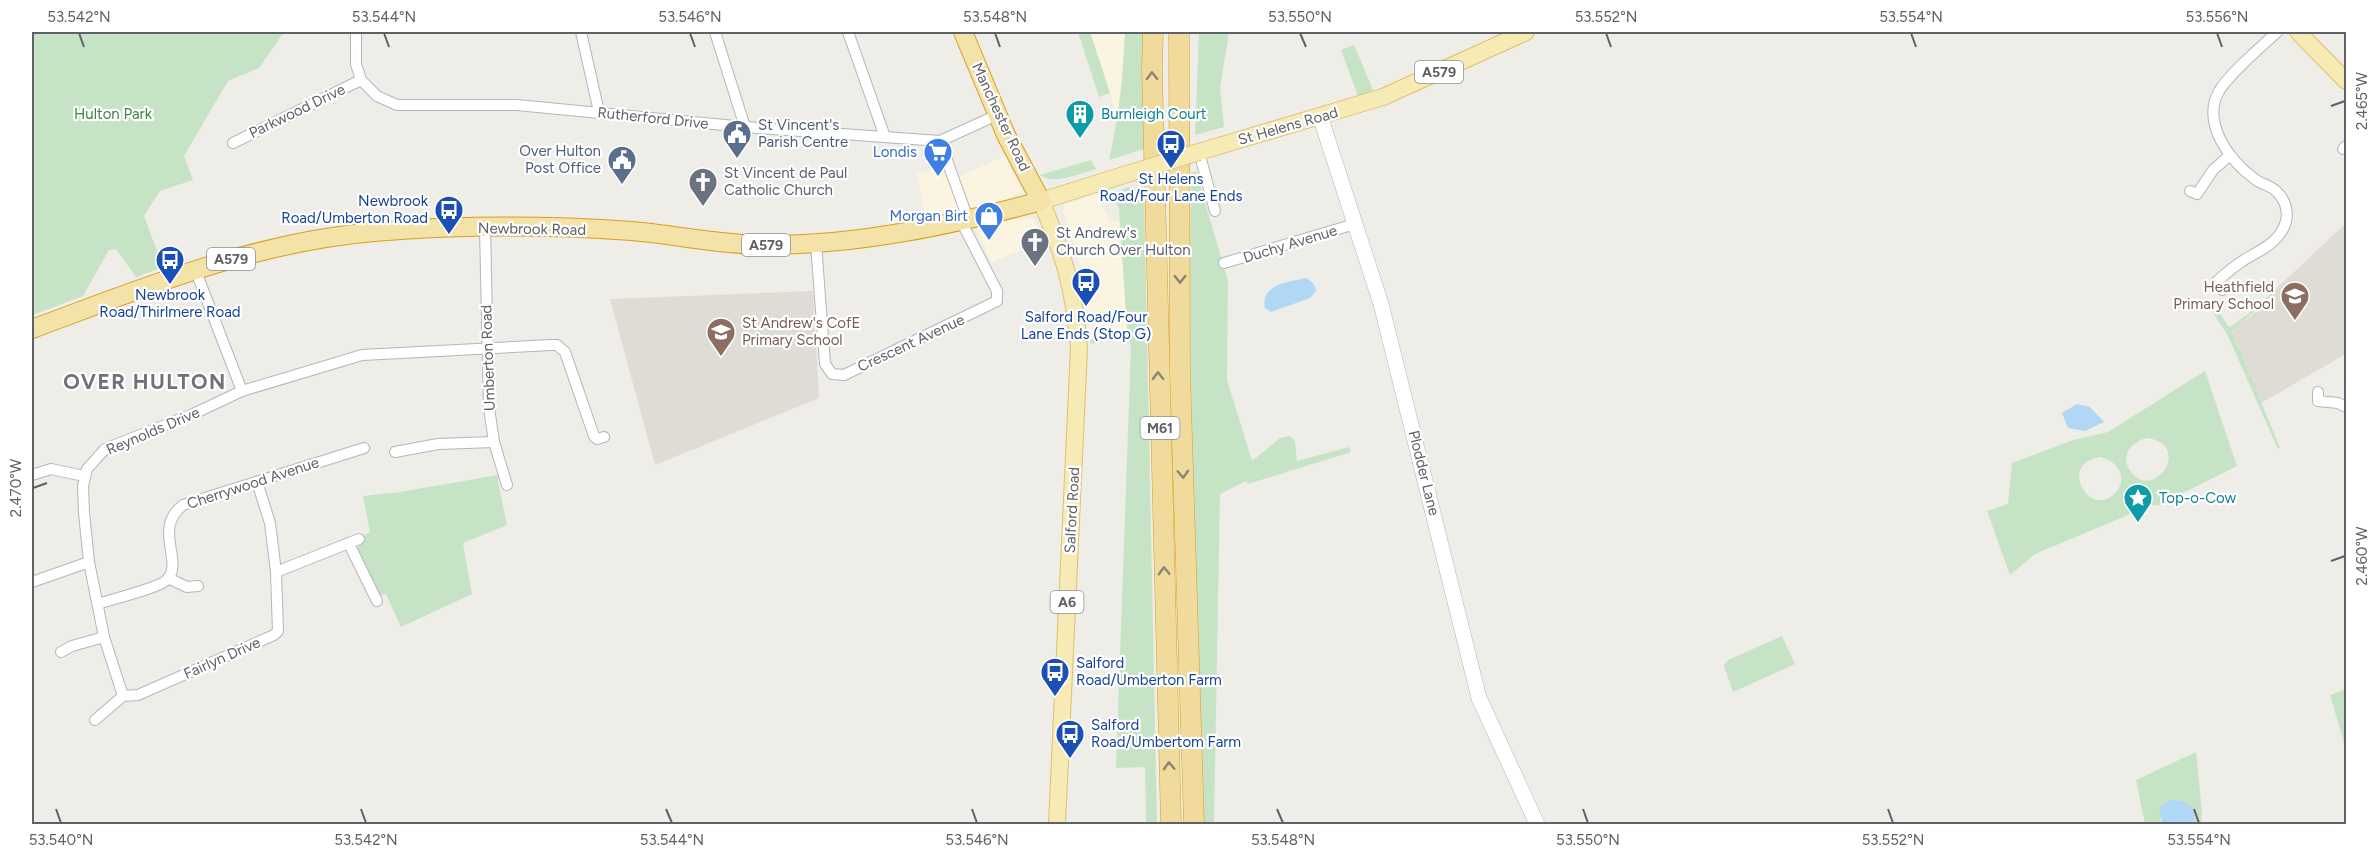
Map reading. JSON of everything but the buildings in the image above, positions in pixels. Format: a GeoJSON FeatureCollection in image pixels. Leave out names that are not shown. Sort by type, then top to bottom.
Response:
{"type":"FeatureCollection","features":[{"type":"Feature","properties":{"kind":"highway","name":"Manchester Road"},"geometry":{"type":"LineString","coordinates":[[963,32],[1019,162],[1041,201]]}},
{"type":"Feature","properties":{"kind":"highway","name":"M61"},"geometry":{"type":"LineString","coordinates":[[1153,32],[1158,381],[1171,825]]}},
{"type":"Feature","properties":{"kind":"highway","name":"M61"},"geometry":{"type":"LineString","coordinates":[[1179,32],[1180,374],[1194,825]]}},
{"type":"Feature","properties":{"kind":"highway","name":"Newbrook Road"},"geometry":{"type":"LineString","coordinates":[[32,329],[195,269],[291,244],[333,236],[485,228],[633,231],[743,244],[816,243],[893,235],[1041,201]]}},
{"type":"Feature","properties":{"kind":"main road","name":"St Helens Road"},"geometry":{"type":"LineString","coordinates":[[1041,201],[1127,174],[1202,155],[1383,97],[1526,32]]}},
{"type":"Feature","properties":{"kind":"main road"},"geometry":{"type":"LineString","coordinates":[[2298,32],[2346,81]]}},
{"type":"Feature","properties":{"kind":"main road","name":"Plodder Lane"},"geometry":{"type":"LineString","coordinates":[[1320,116],[1382,303],[1479,698],[1538,825]]}},
{"type":"Feature","properties":{"kind":"main road","name":"Salford Road"},"geometry":{"type":"LineString","coordinates":[[1041,201],[1068,269],[1076,308],[1079,348],[1057,825]]}},
{"type":"Feature","properties":{"kind":"street"},"geometry":{"type":"LineString","coordinates":[[356,32],[356,64],[362,80]]}},
{"type":"Feature","properties":{"kind":"street"},"geometry":{"type":"LineString","coordinates":[[581,32],[599,112]]}},
{"type":"Feature","properties":{"kind":"street"},"geometry":{"type":"LineString","coordinates":[[715,32],[745,127]]}},
{"type":"Feature","properties":{"kind":"street"},"geometry":{"type":"LineString","coordinates":[[848,32],[885,137]]}},
{"type":"Feature","properties":{"kind":"street"},"geometry":{"type":"LineString","coordinates":[[2222,290],[2216,282],[2240,262],[2264,249],[2276,239],[2287,218],[2285,204],[2276,190],[2247,173],[2230,155],[2214,124],[2217,96],[2229,79],[2277,32]]}},
{"type":"Feature","properties":{"kind":"street","name":"Rutherford Drive"},"geometry":{"type":"LineString","coordinates":[[362,80],[377,96],[397,105],[494,104],[745,127],[940,141],[998,115]]}},
{"type":"Feature","properties":{"kind":"street","name":"Parkwood Drive"},"geometry":{"type":"LineString","coordinates":[[233,144],[362,80]]}},
{"type":"Feature","properties":{"kind":"street"},"geometry":{"type":"LineString","coordinates":[[940,141],[964,220]]}},
{"type":"Feature","properties":{"kind":"street"},"geometry":{"type":"LineString","coordinates":[[1202,155],[1215,211]]}},
{"type":"Feature","properties":{"kind":"street"},"geometry":{"type":"LineString","coordinates":[[2190,191],[2197,194],[2213,170],[2230,155]]}},
{"type":"Feature","properties":{"kind":"street","name":"Crescent Avenue"},"geometry":{"type":"LineString","coordinates":[[816,243],[825,364],[832,374],[844,375],[997,301],[997,291],[964,220]]}},
{"type":"Feature","properties":{"kind":"street","name":"Duchy Avenue"},"geometry":{"type":"LineString","coordinates":[[1224,263],[1356,224]]}},
{"type":"Feature","properties":{"kind":"street","name":"Umberton Road"},"geometry":{"type":"LineString","coordinates":[[485,228],[489,408],[495,442],[507,485]]}},
{"type":"Feature","properties":{"kind":"street"},"geometry":{"type":"LineString","coordinates":[[195,269],[242,391]]}},
{"type":"Feature","properties":{"kind":"street","name":"Reynolds Drive"},"geometry":{"type":"LineString","coordinates":[[84,477],[94,458],[105,449],[194,414],[242,391],[363,355],[486,347],[551,345],[562,348],[567,356],[594,436],[604,437]]}},
{"type":"Feature","properties":{"kind":"street"},"geometry":{"type":"LineString","coordinates":[[2318,392],[2318,401],[2334,402],[2346,407]]}},
{"type":"Feature","properties":{"kind":"street"},"geometry":{"type":"LineString","coordinates":[[400,453],[438,444],[495,442]]}},
{"type":"Feature","properties":{"kind":"street","name":"Cherrywood Avenue"},"geometry":{"type":"LineString","coordinates":[[168,578],[171,569],[169,524],[176,511],[193,501],[364,448]]}},
{"type":"Feature","properties":{"kind":"street"},"geometry":{"type":"LineString","coordinates":[[32,475],[51,469],[84,477],[84,513],[89,562],[104,637],[123,696],[95,720]]}},
{"type":"Feature","properties":{"kind":"street","name":"Fairlyn Drive"},"geometry":{"type":"LineString","coordinates":[[123,696],[138,695],[274,635],[279,625],[276,572],[270,523],[257,482]]}},
{"type":"Feature","properties":{"kind":"street"},"geometry":{"type":"LineString","coordinates":[[276,572],[354,542],[377,601]]}},
{"type":"Feature","properties":{"kind":"street"},"geometry":{"type":"LineString","coordinates":[[32,582],[89,562]]}},
{"type":"Feature","properties":{"kind":"street"},"geometry":{"type":"LineString","coordinates":[[98,604],[157,586],[168,578],[187,587],[198,586]]}},
{"type":"Feature","properties":{"kind":"street"},"geometry":{"type":"LineString","coordinates":[[61,652],[72,646],[104,637]]}},
{"type":"Feature","properties":{"kind":"shaded area"},"geometry":{"type":"Polygon","coordinates":[[[1090,32],[1125,32],[1118,119],[1090,32]]]}},
{"type":"Feature","properties":{"kind":"shaded area"},"geometry":{"type":"Polygon","coordinates":[[[1005,156],[1022,192],[1001,202],[972,209],[958,177],[1005,156]]]}},
{"type":"Feature","properties":{"kind":"shaded area"},"geometry":{"type":"Polygon","coordinates":[[[947,167],[960,210],[926,219],[917,174],[947,167]]]}},
{"type":"Feature","properties":{"kind":"shaded area"},"geometry":{"type":"Polygon","coordinates":[[[1097,193],[1110,223],[1119,220],[1128,330],[1090,340],[1086,293],[1076,250],[1063,211],[1065,205],[1097,193]]]}},
{"type":"Feature","properties":{"kind":"shaded area"},"geometry":{"type":"Polygon","coordinates":[[[1018,218],[1034,219],[1044,239],[991,263],[975,226],[1018,218]]]}},
{"type":"Feature","properties":{"kind":"shaded area","name":"Heathfield Primary School"},"geometry":{"type":"Polygon","coordinates":[[[2346,223],[2346,354],[2261,403],[2232,330],[2256,312],[2278,290],[2277,288],[2346,223]]]}},
{"type":"Feature","properties":{"kind":"shaded area","name":"St Andrew's CofE Primary School"},"geometry":{"type":"Polygon","coordinates":[[[813,291],[819,398],[655,465],[610,299],[813,291]]]}},
{"type":"Feature","properties":{"kind":"green space","name":"Hulton Park"},"geometry":{"type":"Polygon","coordinates":[[[32,32],[284,32],[259,68],[228,81],[184,156],[193,180],[160,191],[144,216],[163,267],[136,277],[116,249],[109,250],[83,296],[32,315],[32,32]]]}},
{"type":"Feature","properties":{"kind":"green space"},"geometry":{"type":"Polygon","coordinates":[[[1078,32],[1090,32],[1110,93],[1099,97],[1078,32]]]}},
{"type":"Feature","properties":{"kind":"green space"},"geometry":{"type":"Polygon","coordinates":[[[1125,32],[1148,32],[1144,149],[1109,160],[1120,96],[1125,32]]]}},
{"type":"Feature","properties":{"kind":"green space"},"geometry":{"type":"Polygon","coordinates":[[[1199,32],[1229,32],[1220,88],[1224,127],[1195,135],[1199,32]]]}},
{"type":"Feature","properties":{"kind":"green space"},"geometry":{"type":"Polygon","coordinates":[[[1354,45],[1373,90],[1358,96],[1341,50],[1354,45]]]}},
{"type":"Feature","properties":{"kind":"green space"},"geometry":{"type":"Polygon","coordinates":[[[1091,160],[1096,169],[1075,176],[1052,179],[1040,175],[1091,160]]]}},
{"type":"Feature","properties":{"kind":"green space"},"geometry":{"type":"Polygon","coordinates":[[[1196,171],[1228,281],[1227,380],[1252,461],[1280,438],[1290,436],[1295,441],[1297,461],[1349,447],[1351,452],[1248,484],[1246,481],[1220,494],[1214,824],[1203,824],[1193,499],[1190,254],[1191,173],[1196,171]]]}},
{"type":"Feature","properties":{"kind":"green space"},"geometry":{"type":"Polygon","coordinates":[[[1130,187],[1131,191],[1144,187],[1157,824],[1146,824],[1145,767],[1116,768],[1131,347],[1128,335],[1091,344],[1090,340],[1127,329],[1119,209],[1113,193],[1130,187]]]}},
{"type":"Feature","properties":{"kind":"green space"},"geometry":{"type":"Polygon","coordinates":[[[2277,288],[2278,290],[2232,331],[2280,448],[2278,449],[2228,336],[2209,306],[2213,301],[2230,327],[2255,309],[2277,288]]]}},
{"type":"Feature","properties":{"kind":"green space"},"geometry":{"type":"Polygon","coordinates":[[[2205,371],[2237,466],[2159,505],[2140,506],[2133,513],[2035,554],[2010,575],[1987,511],[2008,504],[2012,463],[2073,440],[2108,432],[2205,371]],[[2148,438],[2132,446],[2126,461],[2131,472],[2140,479],[2150,480],[2158,477],[2165,469],[2168,451],[2161,443],[2148,438]],[[2100,457],[2087,462],[2080,470],[2079,479],[2088,496],[2097,500],[2106,499],[2116,492],[2121,481],[2116,465],[2100,457]]]}},
{"type":"Feature","properties":{"kind":"green space"},"geometry":{"type":"Polygon","coordinates":[[[498,475],[507,525],[463,543],[472,594],[401,627],[386,594],[380,595],[358,552],[358,547],[363,542],[361,537],[370,532],[363,496],[498,475]]]}},
{"type":"Feature","properties":{"kind":"green space"},"geometry":{"type":"Polygon","coordinates":[[[1782,636],[1795,664],[1733,692],[1724,666],[1728,660],[1782,636]]]}},
{"type":"Feature","properties":{"kind":"green space"},"geometry":{"type":"Polygon","coordinates":[[[2346,689],[2346,749],[2330,695],[2346,689]]]}},
{"type":"Feature","properties":{"kind":"green space"},"geometry":{"type":"Polygon","coordinates":[[[2196,752],[2201,823],[2192,824],[2194,822],[2160,818],[2163,824],[2145,824],[2136,780],[2196,752]]]}},
{"type":"Feature","properties":{"kind":"water"},"geometry":{"type":"Polygon","coordinates":[[[1306,278],[1313,283],[1316,289],[1310,298],[1271,312],[1265,308],[1265,300],[1271,289],[1284,283],[1306,278]]]}},
{"type":"Feature","properties":{"kind":"water"},"geometry":{"type":"Polygon","coordinates":[[[2077,404],[2090,407],[2104,422],[2085,431],[2068,428],[2062,413],[2077,404]]]}},
{"type":"Feature","properties":{"kind":"water"},"geometry":{"type":"Polygon","coordinates":[[[2171,800],[2186,803],[2193,809],[2192,824],[2163,824],[2159,810],[2171,800]]]}},
{"type":"Feature","properties":{"kind":"place","name":"Burnleigh Court"},"geometry":{"type":"Point","coordinates":[1080,140]}},
{"type":"Feature","properties":{"kind":"place","name":"St Vincent's Parish Centre"},"geometry":{"type":"Point","coordinates":[737,160]}},
{"type":"Feature","properties":{"kind":"place","name":"St Helens Road/Four Lane Ends"},"geometry":{"type":"Point","coordinates":[1171,170]}},
{"type":"Feature","properties":{"kind":"place","name":"Londis"},"geometry":{"type":"Point","coordinates":[938,178]}},
{"type":"Feature","properties":{"kind":"place","name":"Over Hulton Post Office"},"geometry":{"type":"Point","coordinates":[622,186]}},
{"type":"Feature","properties":{"kind":"place","name":"St Vincent de Paul Catholic Church"},"geometry":{"type":"Point","coordinates":[703,208]}},
{"type":"Feature","properties":{"kind":"place","name":"Newbrook Road/Umberton Road"},"geometry":{"type":"Point","coordinates":[449,236]}},
{"type":"Feature","properties":{"kind":"place","name":"Morgan Birt"},"geometry":{"type":"Point","coordinates":[989,242]}},
{"type":"Feature","properties":{"kind":"place","name":"St Andrew's Church Over Hulton"},"geometry":{"type":"Point","coordinates":[1035,268]}},
{"type":"Feature","properties":{"kind":"place","name":"Newbrook Road/Thirlmere Road"},"geometry":{"type":"Point","coordinates":[170,286]}},
{"type":"Feature","properties":{"kind":"place","name":"Salford Road/Four Lane Ends (Stop G)"},"geometry":{"type":"Point","coordinates":[1086,308]}},
{"type":"Feature","properties":{"kind":"place","name":"Heathfield Primary School"},"geometry":{"type":"Point","coordinates":[2295,322]}},
{"type":"Feature","properties":{"kind":"place","name":"St Andrew's CofE Primary School"},"geometry":{"type":"Point","coordinates":[721,358]}},
{"type":"Feature","properties":{"kind":"place","name":"Top-o-Cow"},"geometry":{"type":"Point","coordinates":[2138,524]}},
{"type":"Feature","properties":{"kind":"place","name":"Salford Road/Umberton Farm"},"geometry":{"type":"Point","coordinates":[1055,698]}},
{"type":"Feature","properties":{"kind":"place","name":"Salford Road/Umbertom Farm"},"geometry":{"type":"Point","coordinates":[1070,760]}},
{"type":"Feature","properties":{"kind":"district","name":"OVER HULTON"},"geometry":{"type":"Point","coordinates":[145,381]}}]}
